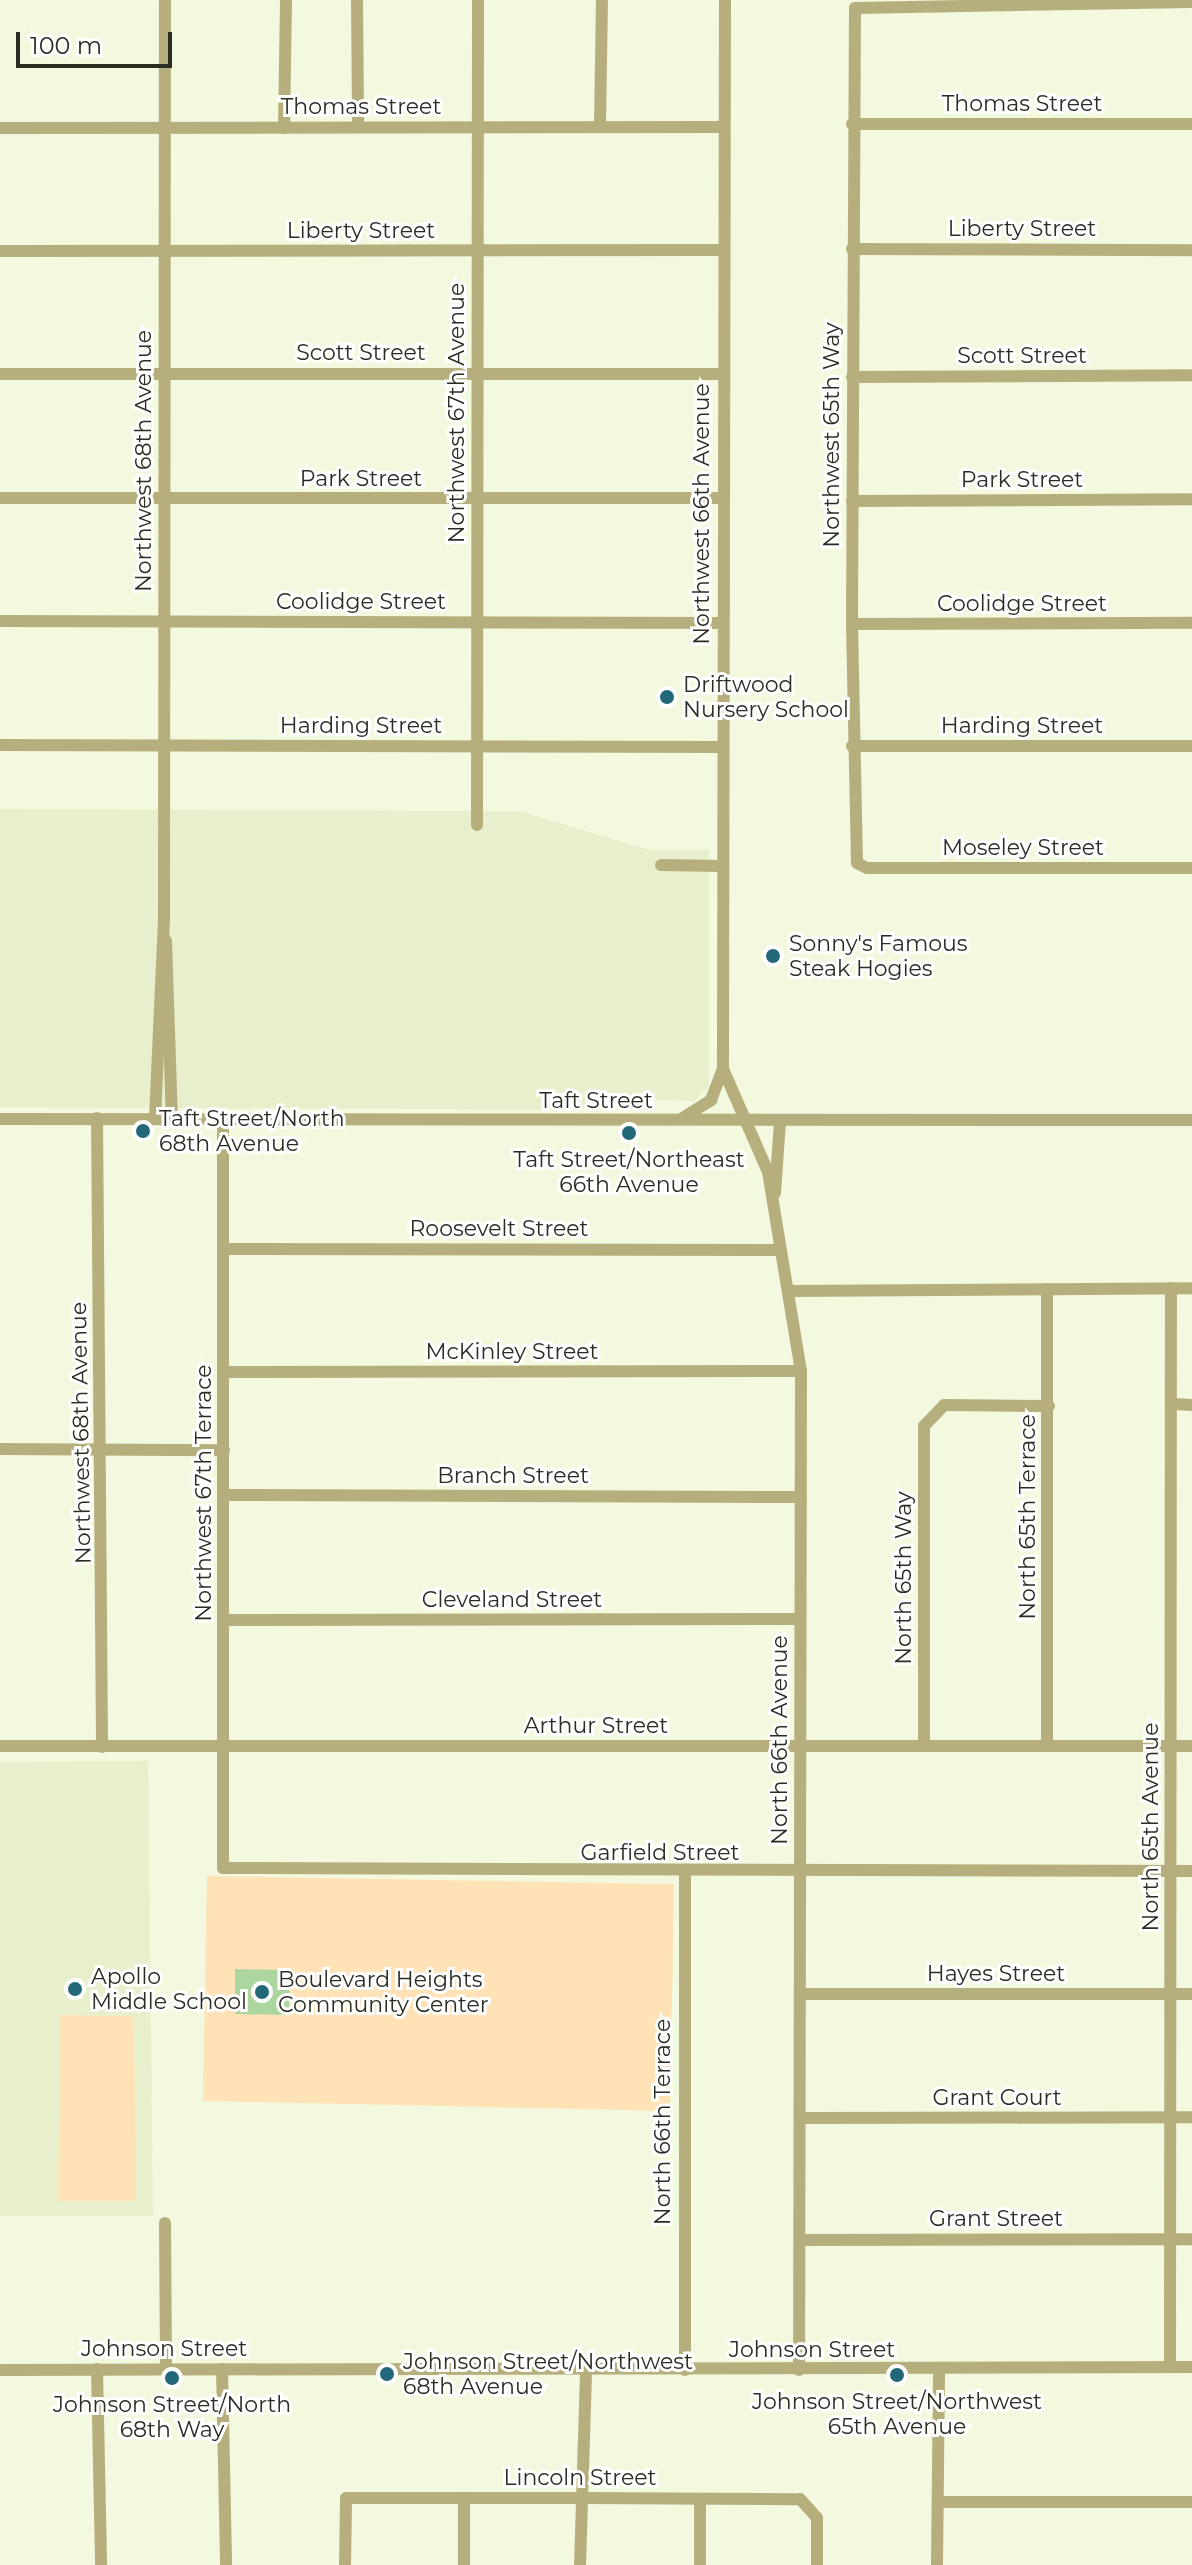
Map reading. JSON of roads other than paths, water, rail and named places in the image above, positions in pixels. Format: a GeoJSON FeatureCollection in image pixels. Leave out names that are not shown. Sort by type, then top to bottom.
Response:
{"type":"FeatureCollection","features":[{"type":"Feature","properties":{"kind":"street","name":"Northwest 68th Avenue"},"geometry":{"type":"LineString","coordinates":[[155,1118],[164,922],[165,0]]}},
{"type":"Feature","properties":{"kind":"street"},"geometry":{"type":"LineString","coordinates":[[284,128],[286,0]]}},
{"type":"Feature","properties":{"kind":"street"},"geometry":{"type":"LineString","coordinates":[[357,0],[358,127]]}},
{"type":"Feature","properties":{"kind":"street","name":"Northwest 67th Avenue"},"geometry":{"type":"LineString","coordinates":[[477,825],[478,0]]}},
{"type":"Feature","properties":{"kind":"street"},"geometry":{"type":"LineString","coordinates":[[600,125],[602,0]]}},
{"type":"Feature","properties":{"kind":"street","name":"Northwest 66th Avenue"},"geometry":{"type":"LineString","coordinates":[[725,0],[723,1069],[741,1121]]}},
{"type":"Feature","properties":{"kind":"street","name":"Northwest 65th Way"},"geometry":{"type":"LineString","coordinates":[[857,863],[852,746],[852,124],[855,8],[1192,2]]}},
{"type":"Feature","properties":{"kind":"street","name":"Thomas Street"},"geometry":{"type":"LineString","coordinates":[[852,124],[1192,124]]}},
{"type":"Feature","properties":{"kind":"street","name":"Thomas Street"},"geometry":{"type":"LineString","coordinates":[[0,128],[723,127]]}},
{"type":"Feature","properties":{"kind":"street","name":"Liberty Street"},"geometry":{"type":"LineString","coordinates":[[852,249],[1192,250]]}},
{"type":"Feature","properties":{"kind":"street","name":"Liberty Street"},"geometry":{"type":"LineString","coordinates":[[0,251],[723,250]]}},
{"type":"Feature","properties":{"kind":"street","name":"Scott Street"},"geometry":{"type":"LineString","coordinates":[[0,374],[722,374]]}},
{"type":"Feature","properties":{"kind":"street","name":"Scott Street"},"geometry":{"type":"LineString","coordinates":[[852,377],[1192,375]]}},
{"type":"Feature","properties":{"kind":"street","name":"Park Street"},"geometry":{"type":"LineString","coordinates":[[0,498],[722,498]]}},
{"type":"Feature","properties":{"kind":"street","name":"Park Street"},"geometry":{"type":"LineString","coordinates":[[852,501],[1192,499]]}},
{"type":"Feature","properties":{"kind":"street","name":"Coolidge Street"},"geometry":{"type":"LineString","coordinates":[[0,621],[722,623]]}},
{"type":"Feature","properties":{"kind":"street","name":"Coolidge Street"},"geometry":{"type":"LineString","coordinates":[[852,624],[1192,623]]}},
{"type":"Feature","properties":{"kind":"street","name":"Harding Street"},"geometry":{"type":"LineString","coordinates":[[0,745],[722,747]]}},
{"type":"Feature","properties":{"kind":"street","name":"Harding Street"},"geometry":{"type":"LineString","coordinates":[[852,746],[1192,746]]}},
{"type":"Feature","properties":{"kind":"street","name":"Moseley Street"},"geometry":{"type":"LineString","coordinates":[[857,863],[867,868],[1192,868]]}},
{"type":"Feature","properties":{"kind":"street"},"geometry":{"type":"LineString","coordinates":[[661,865],[722,866]]}},
{"type":"Feature","properties":{"kind":"street","name":"Northwest 68th Avenue"},"geometry":{"type":"LineString","coordinates":[[164,922],[172,1118]]}},
{"type":"Feature","properties":{"kind":"street"},"geometry":{"type":"LineString","coordinates":[[678,1121],[711,1100],[723,1069]]}},
{"type":"Feature","properties":{"kind":"street","name":"Northwest 68th Avenue"},"geometry":{"type":"LineString","coordinates":[[97,1118],[102,1747]]}},
{"type":"Feature","properties":{"kind":"street","name":"Northwest 67th Terrace"},"geometry":{"type":"LineString","coordinates":[[223,1118],[223,1868]]}},
{"type":"Feature","properties":{"kind":"street","name":"Taft Street"},"geometry":{"type":"LineString","coordinates":[[0,1119],[1192,1120]]}},
{"type":"Feature","properties":{"kind":"street","name":"North 66th Avenue"},"geometry":{"type":"LineString","coordinates":[[741,1121],[768,1172],[774,1204],[775,1250],[790,1291],[801,1371],[798,1745],[802,2118],[799,2370]]}},
{"type":"Feature","properties":{"kind":"street"},"geometry":{"type":"LineString","coordinates":[[774,1204],[780,1121]]}},
{"type":"Feature","properties":{"kind":"street","name":"Roosevelt Street"},"geometry":{"type":"LineString","coordinates":[[223,1249],[775,1250]]}},
{"type":"Feature","properties":{"kind":"street","name":"North 65th Avenue"},"geometry":{"type":"LineString","coordinates":[[1170,2367],[1171,1288]]}},
{"type":"Feature","properties":{"kind":"street"},"geometry":{"type":"LineString","coordinates":[[790,1291],[1192,1288]]}},
{"type":"Feature","properties":{"kind":"street","name":"North 65th Terrace"},"geometry":{"type":"LineString","coordinates":[[1047,1289],[1047,1745]]}},
{"type":"Feature","properties":{"kind":"street","name":"McKinley Street"},"geometry":{"type":"LineString","coordinates":[[224,1372],[801,1371]]}},
{"type":"Feature","properties":{"kind":"street"},"geometry":{"type":"LineString","coordinates":[[1173,1404],[1192,1405]]}},
{"type":"Feature","properties":{"kind":"street","name":"North 65th Way"},"geometry":{"type":"LineString","coordinates":[[924,1746],[924,1426],[931,1413],[944,1405],[1049,1406]]}},
{"type":"Feature","properties":{"kind":"street"},"geometry":{"type":"LineString","coordinates":[[0,1449],[224,1450]]}},
{"type":"Feature","properties":{"kind":"street","name":"Branch Street"},"geometry":{"type":"LineString","coordinates":[[224,1495],[801,1497]]}},
{"type":"Feature","properties":{"kind":"street","name":"Cleveland Street"},"geometry":{"type":"LineString","coordinates":[[224,1620],[800,1619]]}},
{"type":"Feature","properties":{"kind":"street","name":"Arthur Street"},"geometry":{"type":"LineString","coordinates":[[0,1746],[1192,1746]]}},
{"type":"Feature","properties":{"kind":"street","name":"Garfield Street"},"geometry":{"type":"LineString","coordinates":[[223,1868],[685,1874],[1192,1871]]}},
{"type":"Feature","properties":{"kind":"street","name":"North 66th Terrace"},"geometry":{"type":"LineString","coordinates":[[685,1874],[685,2370]]}},
{"type":"Feature","properties":{"kind":"street","name":"Hayes Street"},"geometry":{"type":"LineString","coordinates":[[801,1994],[1192,1994]]}},
{"type":"Feature","properties":{"kind":"street","name":"Grant Court"},"geometry":{"type":"LineString","coordinates":[[802,2118],[1192,2117]]}},
{"type":"Feature","properties":{"kind":"street"},"geometry":{"type":"LineString","coordinates":[[165,2223],[166,2369]]}},
{"type":"Feature","properties":{"kind":"street","name":"Grant Street"},"geometry":{"type":"LineString","coordinates":[[800,2240],[1192,2239]]}},
{"type":"Feature","properties":{"kind":"street","name":"Johnson Street"},"geometry":{"type":"LineString","coordinates":[[0,2370],[586,2372],[1192,2367]]}},
{"type":"Feature","properties":{"kind":"street"},"geometry":{"type":"LineString","coordinates":[[97,2369],[101,2565]]}},
{"type":"Feature","properties":{"kind":"street"},"geometry":{"type":"LineString","coordinates":[[222,2369],[226,2565]]}},
{"type":"Feature","properties":{"kind":"street"},"geometry":{"type":"LineString","coordinates":[[937,2565],[939,2370]]}},
{"type":"Feature","properties":{"kind":"street"},"geometry":{"type":"LineString","coordinates":[[580,2565],[586,2372]]}},
{"type":"Feature","properties":{"kind":"street","name":"Lincoln Street"},"geometry":{"type":"LineString","coordinates":[[345,2565],[346,2498],[800,2499],[812,2507],[817,2565]]}},
{"type":"Feature","properties":{"kind":"street"},"geometry":{"type":"LineString","coordinates":[[464,2498],[464,2565]]}},
{"type":"Feature","properties":{"kind":"street"},"geometry":{"type":"LineString","coordinates":[[700,2499],[700,2565]]}},
{"type":"Feature","properties":{"kind":"street"},"geometry":{"type":"LineString","coordinates":[[938,2502],[1192,2502]]}},
{"type":"Feature","properties":{"kind":"place","name":"Driftwood Nursery School"},"geometry":{"type":"Point","coordinates":[667,697]}},
{"type":"Feature","properties":{"kind":"place","name":"Sonny's Famous Steak Hogies"},"geometry":{"type":"Point","coordinates":[773,956]}},
{"type":"Feature","properties":{"kind":"place","name":"Taft Street/North 68th Avenue"},"geometry":{"type":"Point","coordinates":[143,1131]}},
{"type":"Feature","properties":{"kind":"place","name":"Taft Street/Northeast 66th Avenue"},"geometry":{"type":"Point","coordinates":[629,1133]}},
{"type":"Feature","properties":{"kind":"place","name":"Apollo Middle School"},"geometry":{"type":"Point","coordinates":[75,1989]}},
{"type":"Feature","properties":{"kind":"place","name":"Boulevard Heights Community Center"},"geometry":{"type":"Point","coordinates":[262,1992]}},
{"type":"Feature","properties":{"kind":"place","name":"Johnson Street/Northwest 68th Avenue"},"geometry":{"type":"Point","coordinates":[387,2374]}},
{"type":"Feature","properties":{"kind":"place","name":"Johnson Street/Northwest 65th Avenue"},"geometry":{"type":"Point","coordinates":[897,2375]}},
{"type":"Feature","properties":{"kind":"place","name":"Johnson Street/North 68th Way"},"geometry":{"type":"Point","coordinates":[172,2378]}}]}
